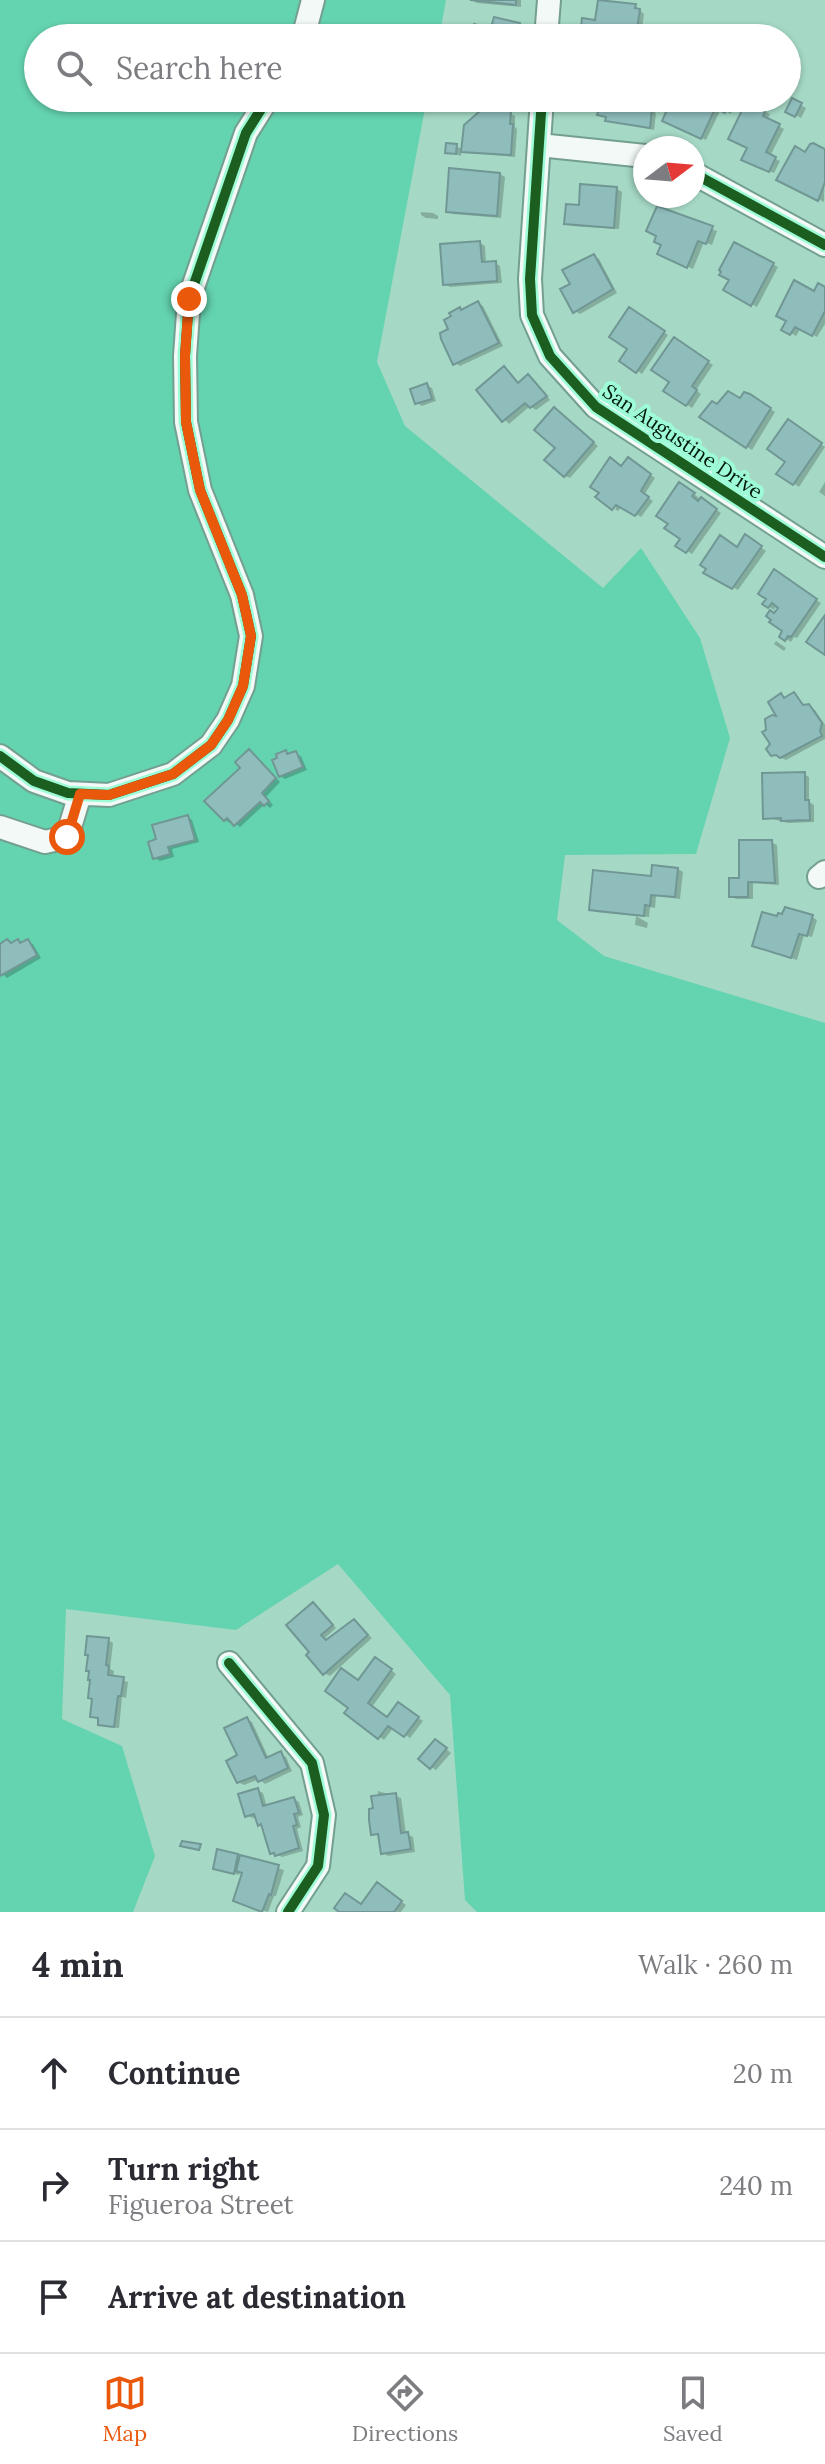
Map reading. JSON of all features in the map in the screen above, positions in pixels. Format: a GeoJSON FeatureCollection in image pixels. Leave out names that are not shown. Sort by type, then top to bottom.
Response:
{"type":"FeatureCollection","features":[{"type":"Feature","properties":{"kind":"street"},"geometry":{"type":"LineString","coordinates":[[307,24],[313,0]]}},
{"type":"Feature","properties":{"kind":"street"},"geometry":{"type":"LineString","coordinates":[[547,24],[549,0]]}},
{"type":"Feature","properties":{"kind":"street"},"geometry":{"type":"LineString","coordinates":[[0,756],[34,781],[68,793],[109,795],[173,774],[211,745],[228,720],[243,686],[251,636],[242,595],[200,490],[186,422],[185,356],[189,299],[246,133],[259,112]]}},
{"type":"Feature","properties":{"kind":"street","name":"San Augustine Drive"},"geometry":{"type":"LineString","coordinates":[[541,112],[530,279],[532,315],[550,356],[596,407],[825,557]]}},
{"type":"Feature","properties":{"kind":"street"},"geometry":{"type":"LineString","coordinates":[[539,145],[633,155]]}},
{"type":"Feature","properties":{"kind":"street"},"geometry":{"type":"LineString","coordinates":[[705,180],[825,245]]}},
{"type":"Feature","properties":{"kind":"street"},"geometry":{"type":"LineString","coordinates":[[0,827],[45,842],[67,837],[80,794]]}},
{"type":"Feature","properties":{"kind":"street"},"geometry":{"type":"LineString","coordinates":[[229,1663],[312,1763],[324,1815],[318,1866],[288,1912]]}},
{"type":"Feature","properties":{"kind":"green space"},"geometry":{"type":"Polygon","coordinates":[[[0,0],[446,0],[442,24],[24,24],[24,112],[424,112],[377,362],[405,426],[603,588],[641,548],[700,638],[730,738],[696,854],[565,855],[557,920],[604,956],[825,1023],[825,1912],[477,1912],[465,1900],[450,1695],[338,1564],[236,1630],[66,1609],[62,1719],[122,1746],[155,1856],[133,1912],[0,1912],[0,0]]]}},
{"type":"Feature","properties":{"kind":"building"},"geometry":{"type":"Polygon","coordinates":[[[470,0],[516,0],[516,5],[470,0]]]}},
{"type":"Feature","properties":{"kind":"building"},"geometry":{"type":"Polygon","coordinates":[[[598,0],[636,4],[635,8],[640,9],[638,24],[581,24],[582,18],[595,20],[598,0]]]}},
{"type":"Feature","properties":{"kind":"building"},"geometry":{"type":"Polygon","coordinates":[[[494,17],[520,23],[520,24],[492,24],[494,17]]]}},
{"type":"Feature","properties":{"kind":"building"},"geometry":{"type":"Polygon","coordinates":[[[479,112],[511,112],[511,155],[461,152],[464,125],[479,112]]]}},
{"type":"Feature","properties":{"kind":"building"},"geometry":{"type":"Polygon","coordinates":[[[598,112],[652,112],[650,128],[605,121],[606,117],[597,115],[598,112]]]}},
{"type":"Feature","properties":{"kind":"building"},"geometry":{"type":"Polygon","coordinates":[[[666,112],[714,112],[702,136],[694,136],[662,121],[666,112]]]}},
{"type":"Feature","properties":{"kind":"building"},"geometry":{"type":"Polygon","coordinates":[[[741,112],[765,112],[763,116],[780,124],[766,152],[776,157],[769,172],[741,160],[747,148],[728,139],[741,112]]]}},
{"type":"Feature","properties":{"kind":"building"},"geometry":{"type":"Polygon","coordinates":[[[446,143],[457,144],[456,154],[445,153],[446,143]]]}},
{"type":"Feature","properties":{"kind":"building"},"geometry":{"type":"Polygon","coordinates":[[[813,143],[825,149],[825,182],[818,201],[776,180],[795,146],[805,152],[813,143]]]}},
{"type":"Feature","properties":{"kind":"building"},"geometry":{"type":"Polygon","coordinates":[[[449,168],[500,173],[497,216],[446,212],[449,168]]]}},
{"type":"Feature","properties":{"kind":"building"},"geometry":{"type":"Polygon","coordinates":[[[580,184],[617,187],[614,228],[564,224],[566,204],[579,205],[580,184]]]}},
{"type":"Feature","properties":{"kind":"building"},"geometry":{"type":"Polygon","coordinates":[[[656,208],[713,226],[706,244],[698,241],[687,268],[657,254],[661,245],[654,242],[656,236],[646,231],[656,208]]]}},
{"type":"Feature","properties":{"kind":"building"},"geometry":{"type":"Polygon","coordinates":[[[480,241],[482,262],[496,261],[497,281],[443,285],[440,244],[480,241]]]}},
{"type":"Feature","properties":{"kind":"building"},"geometry":{"type":"Polygon","coordinates":[[[734,242],[774,263],[751,306],[723,290],[729,280],[719,275],[734,242]]]}},
{"type":"Feature","properties":{"kind":"building"},"geometry":{"type":"Polygon","coordinates":[[[594,254],[613,289],[573,313],[560,289],[570,284],[562,270],[594,254]]]}},
{"type":"Feature","properties":{"kind":"building"},"geometry":{"type":"Polygon","coordinates":[[[794,280],[814,291],[818,283],[825,287],[825,311],[812,336],[795,327],[790,335],[781,330],[786,321],[776,316],[794,280]]]}},
{"type":"Feature","properties":{"kind":"building"},"geometry":{"type":"Polygon","coordinates":[[[478,301],[499,343],[453,365],[441,339],[440,333],[448,329],[444,320],[451,316],[449,313],[478,301]]]}},
{"type":"Feature","properties":{"kind":"building"},"geometry":{"type":"Polygon","coordinates":[[[629,307],[665,331],[636,373],[619,361],[627,349],[609,337],[629,307]]]}},
{"type":"Feature","properties":{"kind":"building"},"geometry":{"type":"Polygon","coordinates":[[[674,337],[709,361],[692,386],[697,390],[686,406],[663,391],[669,382],[651,370],[674,337]]]}},
{"type":"Feature","properties":{"kind":"building"},"geometry":{"type":"Polygon","coordinates":[[[504,366],[518,383],[528,374],[547,396],[530,408],[525,403],[502,422],[476,390],[504,366]]]}},
{"type":"Feature","properties":{"kind":"building"},"geometry":{"type":"Polygon","coordinates":[[[427,383],[432,399],[415,404],[410,389],[427,383]]]}},
{"type":"Feature","properties":{"kind":"building"},"geometry":{"type":"Polygon","coordinates":[[[728,391],[740,398],[744,392],[750,394],[771,408],[746,448],[699,417],[712,401],[717,404],[728,391]]]}},
{"type":"Feature","properties":{"kind":"building"},"geometry":{"type":"Polygon","coordinates":[[[554,407],[594,442],[564,477],[544,460],[555,448],[534,430],[554,407]]]}},
{"type":"Feature","properties":{"kind":"building"},"geometry":{"type":"Polygon","coordinates":[[[788,419],[822,443],[793,485],[776,474],[785,462],[767,449],[788,419]]]}},
{"type":"Feature","properties":{"kind":"building"},"geometry":{"type":"Polygon","coordinates":[[[610,457],[621,466],[628,457],[651,474],[641,491],[649,497],[635,516],[616,505],[612,510],[595,497],[599,493],[590,487],[610,457]]]}},
{"type":"Feature","properties":{"kind":"building"},"geometry":{"type":"Polygon","coordinates":[[[679,482],[695,493],[692,496],[698,501],[701,497],[717,509],[686,553],[675,546],[680,539],[664,528],[668,524],[656,516],[679,482]]]}},
{"type":"Feature","properties":{"kind":"building"},"geometry":{"type":"Polygon","coordinates":[[[745,534],[762,546],[732,589],[703,573],[706,569],[700,565],[720,535],[737,547],[745,534]]]}},
{"type":"Feature","properties":{"kind":"building"},"geometry":{"type":"Polygon","coordinates":[[[774,569],[817,599],[785,641],[779,637],[782,631],[766,616],[770,610],[774,613],[778,608],[772,603],[768,608],[762,604],[766,599],[758,594],[774,569]]]}},
{"type":"Feature","properties":{"kind":"building"},"geometry":{"type":"Polygon","coordinates":[[[825,615],[825,655],[806,642],[825,615]]]}},
{"type":"Feature","properties":{"kind":"building"},"geometry":{"type":"Polygon","coordinates":[[[794,692],[803,705],[809,704],[822,723],[822,736],[780,758],[771,756],[766,749],[770,744],[762,732],[766,730],[765,719],[776,716],[768,702],[781,693],[784,698],[794,692]]]}},
{"type":"Feature","properties":{"kind":"building"},"geometry":{"type":"Polygon","coordinates":[[[249,749],[276,778],[262,793],[269,801],[264,806],[260,802],[234,826],[227,818],[224,821],[204,801],[240,768],[235,762],[249,749]]]}},
{"type":"Feature","properties":{"kind":"building"},"geometry":{"type":"Polygon","coordinates":[[[286,750],[287,754],[296,751],[303,767],[279,777],[272,760],[277,758],[276,754],[286,750]]]}},
{"type":"Feature","properties":{"kind":"building"},"geometry":{"type":"Polygon","coordinates":[[[805,772],[805,800],[809,800],[810,820],[763,819],[762,773],[805,772]]]}},
{"type":"Feature","properties":{"kind":"building"},"geometry":{"type":"Polygon","coordinates":[[[188,815],[195,840],[168,847],[170,854],[153,859],[148,842],[156,839],[152,825],[188,815]]]}},
{"type":"Feature","properties":{"kind":"building"},"geometry":{"type":"Polygon","coordinates":[[[739,840],[772,840],[775,883],[748,882],[748,897],[729,897],[729,878],[739,878],[739,840]]]}},
{"type":"Feature","properties":{"kind":"building"},"geometry":{"type":"Polygon","coordinates":[[[652,865],[678,868],[675,897],[651,895],[650,906],[645,905],[644,916],[589,910],[593,870],[651,876],[652,865]]]}},
{"type":"Feature","properties":{"kind":"building"},"geometry":{"type":"Polygon","coordinates":[[[785,907],[813,915],[807,936],[799,934],[791,958],[752,946],[762,912],[777,916],[778,913],[782,914],[785,907]]]}},
{"type":"Feature","properties":{"kind":"building"},"geometry":{"type":"Polygon","coordinates":[[[7,939],[11,943],[18,939],[20,943],[28,939],[37,955],[0,976],[0,944],[7,939]]]}},
{"type":"Feature","properties":{"kind":"building"},"geometry":{"type":"Polygon","coordinates":[[[313,1602],[333,1625],[321,1635],[326,1640],[354,1619],[368,1635],[323,1675],[306,1655],[309,1652],[286,1625],[313,1602]]]}},
{"type":"Feature","properties":{"kind":"building"},"geometry":{"type":"Polygon","coordinates":[[[87,1636],[109,1638],[108,1675],[124,1677],[114,1727],[98,1725],[98,1718],[90,1717],[92,1699],[88,1698],[90,1680],[89,1671],[86,1671],[88,1655],[85,1655],[87,1636]]]}},
{"type":"Feature","properties":{"kind":"building"},"geometry":{"type":"Polygon","coordinates":[[[375,1657],[392,1669],[368,1703],[387,1717],[398,1702],[419,1717],[404,1737],[388,1726],[378,1739],[344,1713],[348,1708],[325,1691],[341,1668],[358,1680],[375,1657]]]}},
{"type":"Feature","properties":{"kind":"building"},"geometry":{"type":"Polygon","coordinates":[[[247,1717],[266,1758],[281,1751],[288,1768],[258,1782],[255,1776],[237,1783],[226,1761],[237,1755],[224,1728],[247,1717]]]}},
{"type":"Feature","properties":{"kind":"building"},"geometry":{"type":"Polygon","coordinates":[[[435,1739],[447,1748],[430,1769],[418,1759],[435,1739]]]}},
{"type":"Feature","properties":{"kind":"building"},"geometry":{"type":"Polygon","coordinates":[[[258,1788],[263,1806],[294,1797],[299,1813],[294,1814],[297,1825],[293,1826],[299,1848],[275,1856],[274,1853],[270,1854],[261,1824],[258,1826],[254,1814],[245,1817],[238,1794],[258,1788]]]}},
{"type":"Feature","properties":{"kind":"building"},"geometry":{"type":"Polygon","coordinates":[[[396,1793],[401,1833],[408,1832],[411,1849],[381,1854],[378,1834],[371,1835],[371,1796],[396,1793]]]}},
{"type":"Feature","properties":{"kind":"building"},"geometry":{"type":"Polygon","coordinates":[[[182,1841],[201,1844],[199,1850],[180,1846],[182,1841]]]}},
{"type":"Feature","properties":{"kind":"building"},"geometry":{"type":"Polygon","coordinates":[[[217,1849],[238,1854],[234,1874],[213,1869],[217,1849]]]}},
{"type":"Feature","properties":{"kind":"building"},"geometry":{"type":"Polygon","coordinates":[[[240,1855],[279,1865],[271,1895],[262,1912],[233,1901],[242,1873],[236,1871],[240,1855]]]}},
{"type":"Feature","properties":{"kind":"building"},"geometry":{"type":"Polygon","coordinates":[[[377,1882],[402,1901],[394,1912],[339,1912],[334,1908],[345,1893],[361,1904],[377,1882]]]}},
{"type":"Feature","properties":{"kind":"cycle path"},"geometry":{"type":"LineString","coordinates":[[0,756],[34,781],[68,793],[109,795],[173,774],[211,745],[228,720],[243,686],[251,636],[242,595],[200,490],[186,422],[185,356],[189,299],[246,133],[259,112]]}},
{"type":"Feature","properties":{"kind":"cycle path"},"geometry":{"type":"LineString","coordinates":[[541,112],[530,279],[532,315],[550,356],[596,407],[825,557]]}},
{"type":"Feature","properties":{"kind":"cycle path"},"geometry":{"type":"LineString","coordinates":[[705,180],[825,245]]}},
{"type":"Feature","properties":{"kind":"cycle path"},"geometry":{"type":"LineString","coordinates":[[229,1663],[312,1763],[324,1815],[318,1866],[288,1912]]}},
{"type":"Feature","properties":{"kind":"route"},"geometry":{"type":"LineString","coordinates":[[67,837],[80,794],[109,795],[173,774],[211,745],[228,720],[243,686],[251,636],[242,595],[200,490],[186,422],[185,356],[189,299]]}}]}
